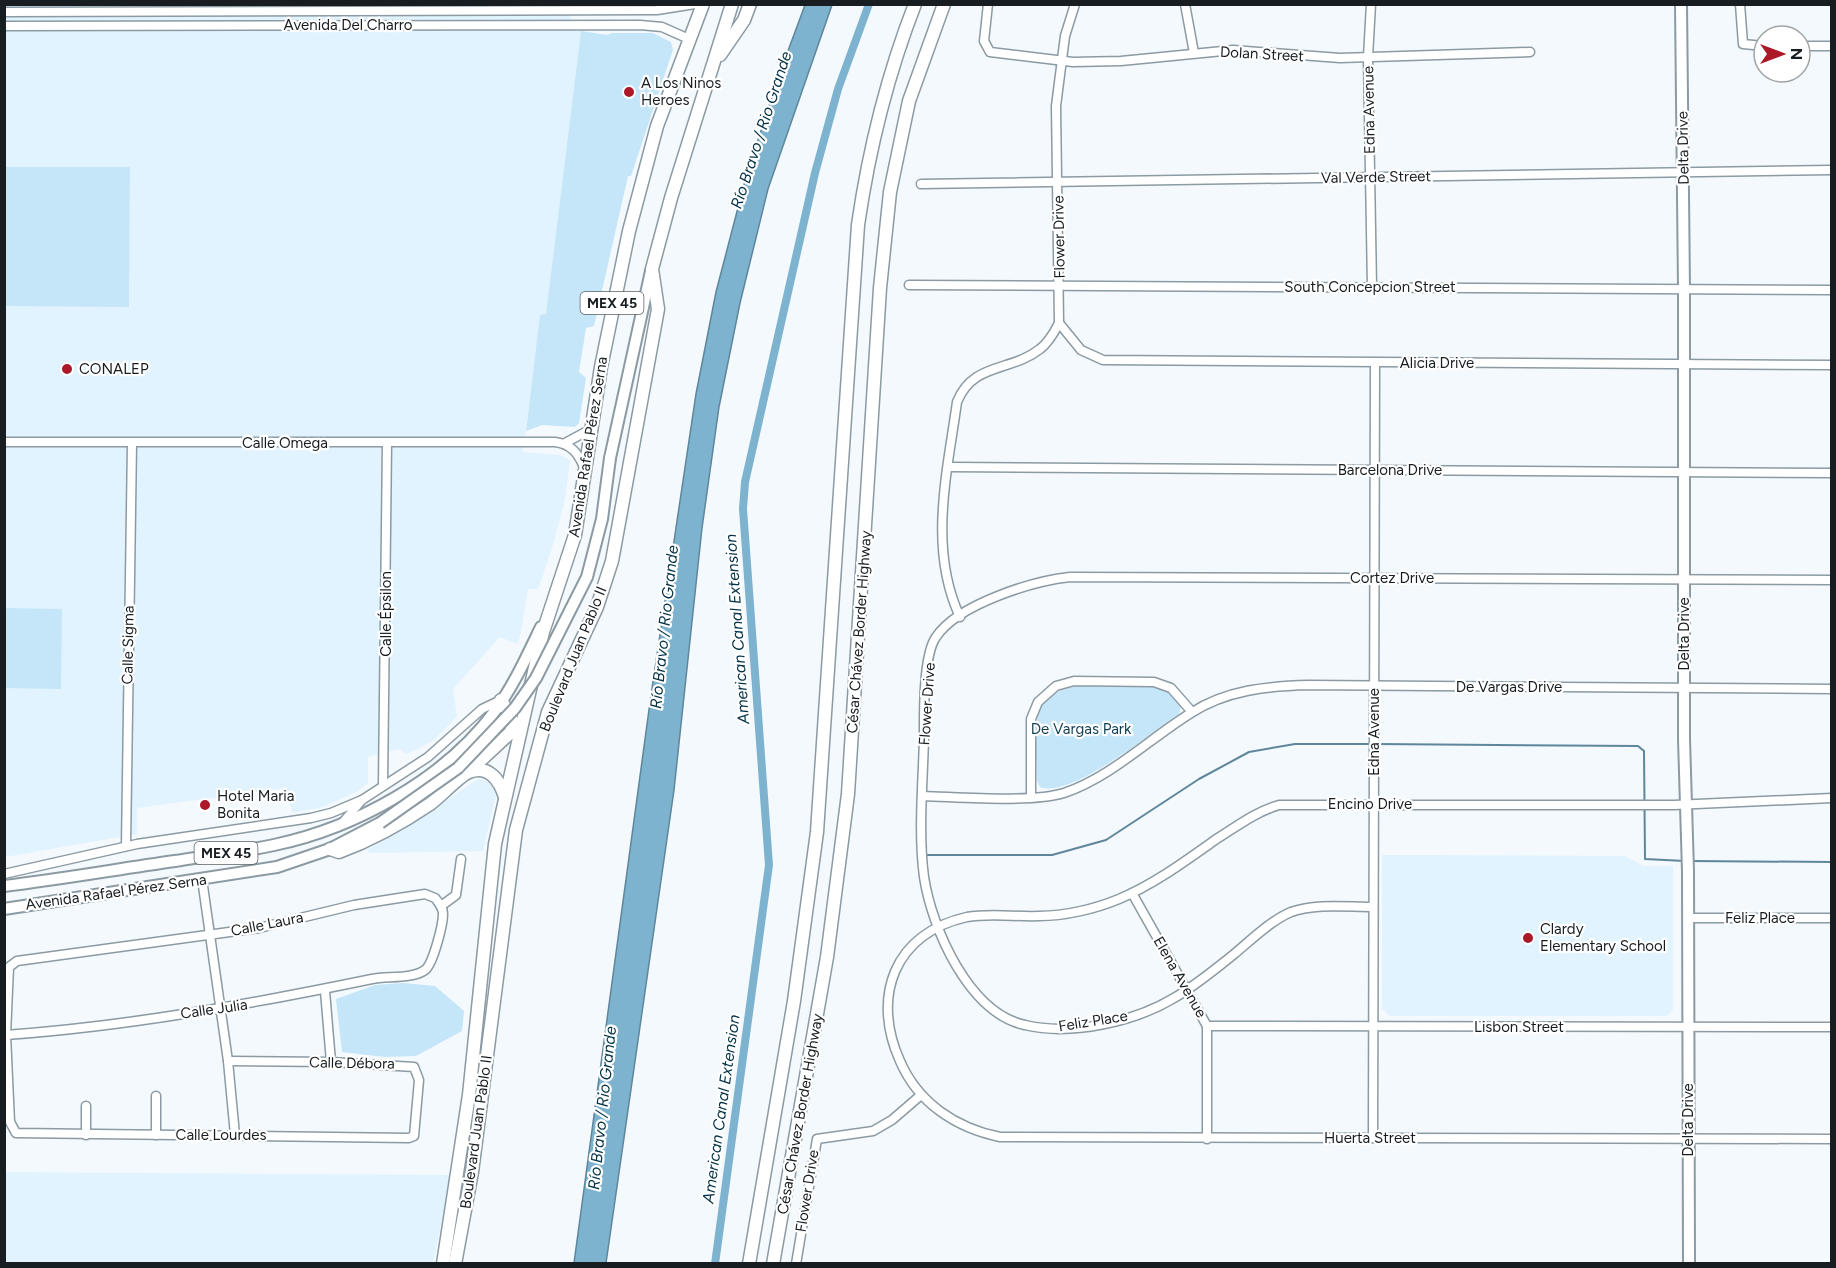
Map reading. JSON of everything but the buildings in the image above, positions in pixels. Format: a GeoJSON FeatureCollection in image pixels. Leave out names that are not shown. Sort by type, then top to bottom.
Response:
{"type":"FeatureCollection","features":[{"type":"Feature","properties":{"kind":"highway","name":"Avenida Rafael Pérez Serna"},"geometry":{"type":"LineString","coordinates":[[549,608],[575,536],[607,334],[629,231],[650,149],[703,4]]}},
{"type":"Feature","properties":{"kind":"highway","name":"MEX 45"},"geometry":{"type":"LineString","coordinates":[[652,269],[732,4]]}},
{"type":"Feature","properties":{"kind":"highway"},"geometry":{"type":"LineString","coordinates":[[713,66],[744,20],[750,4]]}},
{"type":"Feature","properties":{"kind":"highway","name":"César Chávez Border Highway"},"geometry":{"type":"LineString","coordinates":[[749,1263],[794,1001],[818,832],[858,225],[869,158],[884,94],[915,4]]}},
{"type":"Feature","properties":{"kind":"highway","name":"César Chávez Border Highway"},"geometry":{"type":"LineString","coordinates":[[773,1263],[827,957],[848,794],[880,288],[890,192],[909,101],[944,4]]}},
{"type":"Feature","properties":{"kind":"highway","name":"Boulevard Juan Pablo II"},"geometry":{"type":"LineString","coordinates":[[455,1263],[472,1172],[516,830],[548,712],[597,607],[612,561],[658,309],[652,269]]}},
{"type":"Feature","properties":{"kind":"highway","name":"Boulevard Juan Pablo II"},"geometry":{"type":"LineString","coordinates":[[443,1263],[469,1095],[493,855],[549,608]]}},
{"type":"Feature","properties":{"kind":"highway"},"geometry":{"type":"LineString","coordinates":[[330,849],[339,852],[379,834],[428,806],[468,772],[511,732],[513,722],[501,700]]}},
{"type":"Feature","properties":{"kind":"highway"},"geometry":{"type":"LineString","coordinates":[[468,772],[485,771],[494,776],[501,782],[506,798]]}},
{"type":"Feature","properties":{"kind":"main road","name":"Delta Drive"},"geometry":{"type":"LineString","coordinates":[[1681,4],[1684,172],[1684,688],[1688,918],[1689,1263]]}},
{"type":"Feature","properties":{"kind":"main road","name":"Avenida Rafael Pérez Serna"},"geometry":{"type":"LineString","coordinates":[[4,909],[277,867],[330,849],[380,823],[458,768],[515,708],[536,678],[587,577],[602,519],[610,458],[652,269]]}},
{"type":"Feature","properties":{"kind":"main road","name":"Avenida Rafael Pérez Serna"},"geometry":{"type":"LineString","coordinates":[[4,886],[275,845],[344,821],[422,780],[474,735],[501,700],[522,667],[549,608]]}},
{"type":"Feature","properties":{"kind":"street","name":"Avenida Del Charro"},"geometry":{"type":"LineString","coordinates":[[4,12],[657,10],[695,4]]}},
{"type":"Feature","properties":{"kind":"street","name":"Dolan Street"},"geometry":{"type":"LineString","coordinates":[[988,4],[984,41],[986,47],[995,54],[1061,62],[1121,61],[1194,52],[1233,50],[1317,57],[1530,52]]}},
{"type":"Feature","properties":{"kind":"street","name":"Flower Drive"},"geometry":{"type":"LineString","coordinates":[[1059,323],[1056,106],[1068,23],[1075,4]]}},
{"type":"Feature","properties":{"kind":"street"},"geometry":{"type":"LineString","coordinates":[[1185,4],[1194,52]]}},
{"type":"Feature","properties":{"kind":"street","name":"Edna Avenue"},"geometry":{"type":"LineString","coordinates":[[1371,4],[1368,57],[1372,287]]}},
{"type":"Feature","properties":{"kind":"street"},"geometry":{"type":"LineString","coordinates":[[1740,4],[1742,41],[1746,46],[1752,46]]}},
{"type":"Feature","properties":{"kind":"street","name":"Avenida Del Charro"},"geometry":{"type":"LineString","coordinates":[[4,26],[640,25],[662,27],[689,39]]}},
{"type":"Feature","properties":{"kind":"street"},"geometry":{"type":"LineString","coordinates":[[1812,46],[1832,46]]}},
{"type":"Feature","properties":{"kind":"street","name":"Val Verde Street"},"geometry":{"type":"LineString","coordinates":[[921,184],[1832,170]]}},
{"type":"Feature","properties":{"kind":"street","name":"South Concepcion Street"},"geometry":{"type":"LineString","coordinates":[[909,285],[1832,290]]}},
{"type":"Feature","properties":{"kind":"street"},"geometry":{"type":"LineString","coordinates":[[960,617],[950,594],[942,557],[941,533],[957,402],[965,386],[980,375],[1033,354],[1046,344],[1059,323]]}},
{"type":"Feature","properties":{"kind":"street","name":"Alicia Drive"},"geometry":{"type":"LineString","coordinates":[[1059,323],[1081,350],[1103,360],[1832,365]]}},
{"type":"Feature","properties":{"kind":"street","name":"Edna Avenue"},"geometry":{"type":"LineString","coordinates":[[1373,1138],[1376,363]]}},
{"type":"Feature","properties":{"kind":"street"},"geometry":{"type":"LineString","coordinates":[[586,473],[578,455],[566,443],[593,428]]}},
{"type":"Feature","properties":{"kind":"street","name":"Calle Omega"},"geometry":{"type":"LineString","coordinates":[[4,442],[566,443]]}},
{"type":"Feature","properties":{"kind":"street","name":"Calle Sigma"},"geometry":{"type":"LineString","coordinates":[[126,846],[132,443]]}},
{"type":"Feature","properties":{"kind":"street","name":"Calle Épsilon"},"geometry":{"type":"LineString","coordinates":[[383,785],[387,443]]}},
{"type":"Feature","properties":{"kind":"street","name":"Barcelona Drive"},"geometry":{"type":"LineString","coordinates":[[949,467],[1832,473]]}},
{"type":"Feature","properties":{"kind":"street","name":"Cortez Drive"},"geometry":{"type":"LineString","coordinates":[[960,617],[1015,589],[1070,577],[1832,580]]}},
{"type":"Feature","properties":{"kind":"street","name":"Flower Drive"},"geometry":{"type":"LineString","coordinates":[[940,928],[925,878],[924,707],[931,648],[942,629],[960,617]]}},
{"type":"Feature","properties":{"kind":"street"},"geometry":{"type":"LineString","coordinates":[[1031,797],[1031,719],[1042,697],[1056,686],[1074,681],[1154,682],[1171,688],[1192,712]]}},
{"type":"Feature","properties":{"kind":"street","name":"De Vargas Drive"},"geometry":{"type":"LineString","coordinates":[[923,796],[1031,797],[1063,793],[1094,779],[1192,712],[1217,700],[1259,688],[1309,685],[1832,688]]}},
{"type":"Feature","properties":{"kind":"street"},"geometry":{"type":"LineString","coordinates":[[4,874],[126,846],[331,813],[362,800],[428,758],[482,710],[501,700]]}},
{"type":"Feature","properties":{"kind":"street","name":"Encino Drive"},"geometry":{"type":"LineString","coordinates":[[940,928],[979,916],[1042,916],[1074,912],[1132,893],[1160,878],[1266,809],[1288,804],[1687,804],[1832,798]]}},
{"type":"Feature","properties":{"kind":"street"},"geometry":{"type":"LineString","coordinates":[[344,821],[362,800]]}},
{"type":"Feature","properties":{"kind":"street"},"geometry":{"type":"LineString","coordinates":[[441,906],[456,895],[460,859]]}},
{"type":"Feature","properties":{"kind":"street"},"geometry":{"type":"LineString","coordinates":[[202,879],[228,1061],[235,1135]]}},
{"type":"Feature","properties":{"kind":"street","name":"Elena Avenue"},"geometry":{"type":"LineString","coordinates":[[1132,893],[1207,1026],[1207,1139]]}},
{"type":"Feature","properties":{"kind":"street","name":"Calle Laura"},"geometry":{"type":"LineString","coordinates":[[5,1036],[8,970],[17,961],[259,928],[354,904],[405,897],[433,896],[441,906]]}},
{"type":"Feature","properties":{"kind":"street","name":"Calle Julia"},"geometry":{"type":"LineString","coordinates":[[5,1036],[58,1031],[220,1008],[422,972],[431,963],[443,914],[441,906]]}},
{"type":"Feature","properties":{"kind":"street","name":"Feliz Place"},"geometry":{"type":"LineString","coordinates":[[940,928],[956,965],[975,996],[1001,1016],[1024,1025],[1058,1028],[1121,1019],[1162,1005],[1188,990],[1283,916],[1314,907],[1373,907]]}},
{"type":"Feature","properties":{"kind":"street","name":"Feliz Place"},"geometry":{"type":"LineString","coordinates":[[1688,918],[1832,918]]}},
{"type":"Feature","properties":{"kind":"street"},"geometry":{"type":"LineString","coordinates":[[921,1095],[903,1069],[893,1042],[889,991],[901,956],[916,942],[940,928]]}},
{"type":"Feature","properties":{"kind":"street"},"geometry":{"type":"LineString","coordinates":[[325,991],[331,1062]]}},
{"type":"Feature","properties":{"kind":"street","name":"Lisbon Street"},"geometry":{"type":"LineString","coordinates":[[1207,1026],[1832,1027]]}},
{"type":"Feature","properties":{"kind":"street","name":"Calle Lourdes"},"geometry":{"type":"LineString","coordinates":[[5,1036],[10,1122],[13,1130],[19,1135],[409,1138],[414,1136],[415,1127]]}},
{"type":"Feature","properties":{"kind":"street","name":"Calle Débora"},"geometry":{"type":"LineString","coordinates":[[228,1061],[331,1062],[414,1067],[419,1080],[415,1127]]}},
{"type":"Feature","properties":{"kind":"street","name":"Flower Drive"},"geometry":{"type":"LineString","coordinates":[[796,1263],[817,1139],[873,1131],[892,1120],[921,1095]]}},
{"type":"Feature","properties":{"kind":"street","name":"Huerta Street"},"geometry":{"type":"LineString","coordinates":[[921,1095],[958,1124],[1000,1137],[1832,1140]]}},
{"type":"Feature","properties":{"kind":"street"},"geometry":{"type":"LineString","coordinates":[[156,1096],[156,1135]]}},
{"type":"Feature","properties":{"kind":"street"},"geometry":{"type":"LineString","coordinates":[[86,1106],[86,1135]]}},
{"type":"Feature","properties":{"kind":"shaded area"},"geometry":{"type":"Polygon","coordinates":[[[5,5],[571,5],[571,31],[581,31],[546,315],[540,315],[523,452],[561,455],[570,460],[565,499],[554,542],[538,589],[528,589],[517,644],[500,637],[453,689],[457,716],[433,741],[407,754],[399,749],[368,757],[368,783],[358,791],[323,807],[292,813],[286,788],[137,808],[137,834],[5,857],[4,306],[129,306],[130,167],[5,167],[5,5]]]}},
{"type":"Feature","properties":{"kind":"shaded area"},"geometry":{"type":"Polygon","coordinates":[[[478,779],[495,782],[497,790],[483,851],[369,853],[367,850],[403,830],[478,779]]]}},
{"type":"Feature","properties":{"kind":"shaded area","name":"Clardy Elementary School"},"geometry":{"type":"Polygon","coordinates":[[[1382,855],[1625,856],[1644,866],[1673,866],[1673,1010],[1667,1016],[1390,1016],[1382,1009],[1382,855]]]}},
{"type":"Feature","properties":{"kind":"shaded area"},"geometry":{"type":"Polygon","coordinates":[[[5,1172],[451,1175],[433,1263],[5,1264],[5,1172]]]}},
{"type":"Feature","properties":{"kind":"green space"},"geometry":{"type":"Polygon","coordinates":[[[581,31],[607,35],[653,33],[671,42],[673,50],[631,176],[628,176],[594,326],[586,328],[579,372],[586,378],[579,423],[575,427],[542,425],[526,431],[540,315],[546,314],[581,31]]]}},
{"type":"Feature","properties":{"kind":"green space"},"geometry":{"type":"Polygon","coordinates":[[[5,167],[130,167],[129,307],[5,306],[5,167]]]}},
{"type":"Feature","properties":{"kind":"green space"},"geometry":{"type":"Polygon","coordinates":[[[5,608],[62,609],[61,689],[5,688],[5,608]]]}},
{"type":"Feature","properties":{"kind":"green space","name":"De Vargas Park"},"geometry":{"type":"Polygon","coordinates":[[[1090,684],[1156,685],[1174,694],[1181,706],[1179,714],[1090,774],[1054,788],[1040,787],[1037,781],[1036,727],[1039,711],[1046,700],[1058,692],[1090,684]]]}},
{"type":"Feature","properties":{"kind":"green space"},"geometry":{"type":"Polygon","coordinates":[[[403,983],[435,986],[464,1011],[462,1031],[416,1056],[385,1057],[342,1052],[336,999],[375,985],[403,983]]]}},
{"type":"Feature","properties":{"kind":"water","name":"Río Bravo / Rio Grande"},"geometry":{"type":"Polygon","coordinates":[[[805,5],[832,5],[768,189],[740,303],[719,407],[702,528],[674,790],[606,1263],[574,1263],[651,695],[696,394],[716,292],[746,177],[779,75],[805,5]]]}},
{"type":"Feature","properties":{"kind":"waterway","name":"American Canal Extension"},"geometry":{"type":"LineString","coordinates":[[715,1264],[769,865],[743,509],[745,482],[815,173],[838,89],[869,4]]}},
{"type":"Feature","properties":{"kind":"waterway"},"geometry":{"type":"LineString","coordinates":[[925,855],[1052,855],[1106,840],[1199,779],[1249,752],[1295,744],[1372,744]]}},
{"type":"Feature","properties":{"kind":"waterway"},"geometry":{"type":"LineString","coordinates":[[1377,744],[1638,746],[1644,751],[1645,859],[1685,861]]}},
{"type":"Feature","properties":{"kind":"waterway"},"geometry":{"type":"LineString","coordinates":[[1690,861],[1832,862]]}},
{"type":"Feature","properties":{"kind":"place","name":"A Los Ninos Heroes"},"geometry":{"type":"Point","coordinates":[629,92]}},
{"type":"Feature","properties":{"kind":"place","name":"CONALEP"},"geometry":{"type":"Point","coordinates":[67,369]}},
{"type":"Feature","properties":{"kind":"place","name":"Hotel Maria Bonita"},"geometry":{"type":"Point","coordinates":[205,805]}},
{"type":"Feature","properties":{"kind":"place","name":"Clardy Elementary School"},"geometry":{"type":"Point","coordinates":[1528,938]}}]}
